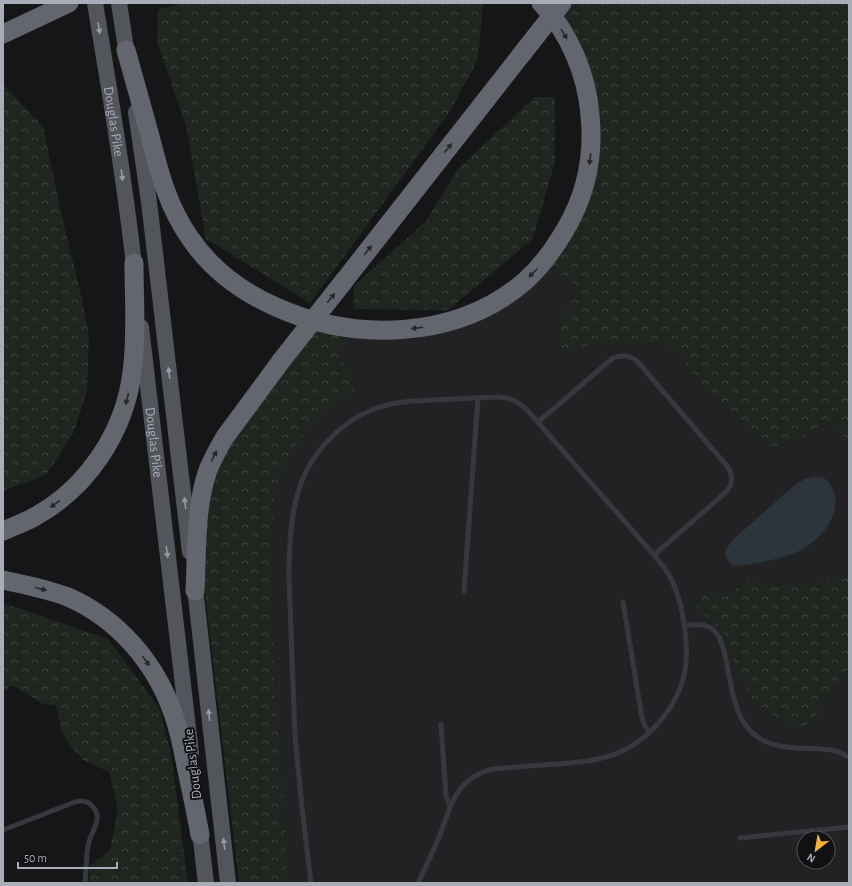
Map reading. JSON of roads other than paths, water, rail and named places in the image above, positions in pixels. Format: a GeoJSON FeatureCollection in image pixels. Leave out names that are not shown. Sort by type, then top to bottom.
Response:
{"type":"FeatureCollection","features":[{"type":"Feature","properties":{"kind":"highway"},"geometry":{"type":"LineString","coordinates":[[3,22],[60,3]]}},
{"type":"Feature","properties":{"kind":"highway"},"geometry":{"type":"LineString","coordinates":[[3,34],[69,3]]}},
{"type":"Feature","properties":{"kind":"highway"},"geometry":{"type":"LineString","coordinates":[[126,48],[158,166],[171,204],[176,216],[191,240],[211,263],[232,281],[255,296],[282,310],[310,320],[342,327],[371,330],[421,327],[451,321],[466,316],[504,297],[520,285],[544,261],[560,239],[581,198],[588,170],[592,141],[587,93],[583,78],[571,48],[556,21],[541,3]]}},
{"type":"Feature","properties":{"kind":"highway"},"geometry":{"type":"LineString","coordinates":[[195,591],[200,500],[207,473],[218,448],[281,361],[562,3]]}},
{"type":"Feature","properties":{"kind":"highway"},"geometry":{"type":"LineString","coordinates":[[3,531],[36,516],[66,496],[90,470],[111,439],[125,406],[132,373],[134,339],[134,262]]}},
{"type":"Feature","properties":{"kind":"highway"},"geometry":{"type":"LineString","coordinates":[[3,580],[55,593],[80,604],[106,619],[123,633],[136,647],[151,667],[173,713],[183,749],[200,835]]}},
{"type":"Feature","properties":{"kind":"main road","name":"Douglas Pike"},"geometry":{"type":"LineString","coordinates":[[95,3],[116,127],[134,262],[206,883]]}},
{"type":"Feature","properties":{"kind":"main road","name":"Douglas Pike"},"geometry":{"type":"LineString","coordinates":[[118,3],[149,202],[229,882]]}},
{"type":"Feature","properties":{"kind":"lane"},"geometry":{"type":"LineString","coordinates":[[538,422],[613,358],[628,356],[637,362],[728,466],[732,480],[731,485],[726,492],[654,555]]}},
{"type":"Feature","properties":{"kind":"lane"},"geometry":{"type":"LineString","coordinates":[[311,883],[296,748],[289,577],[292,524],[301,482],[312,460],[326,442],[343,426],[364,413],[376,408],[400,402],[501,397],[512,400],[523,406],[666,570],[678,598],[685,626],[686,654],[684,673],[682,682],[670,708],[658,724],[625,750],[584,762],[501,768],[485,771],[469,780],[456,795],[450,807],[441,833],[418,883]]}},
{"type":"Feature","properties":{"kind":"lane"},"geometry":{"type":"LineString","coordinates":[[464,591],[478,398]]}},
{"type":"Feature","properties":{"kind":"lane"},"geometry":{"type":"LineString","coordinates":[[623,602],[642,718],[649,732]]}},
{"type":"Feature","properties":{"kind":"lane"},"geometry":{"type":"LineString","coordinates":[[685,626],[702,624],[716,631],[723,648],[736,705],[740,716],[751,732],[759,738],[777,745],[831,750],[849,757]]}},
{"type":"Feature","properties":{"kind":"lane"},"geometry":{"type":"LineString","coordinates":[[441,724],[446,796],[450,807]]}},
{"type":"Feature","properties":{"kind":"lane"},"geometry":{"type":"LineString","coordinates":[[3,830],[75,802],[88,802],[95,809],[98,815],[88,846],[85,883]]}},
{"type":"Feature","properties":{"kind":"lane"},"geometry":{"type":"LineString","coordinates":[[740,838],[849,827]]}}]}
